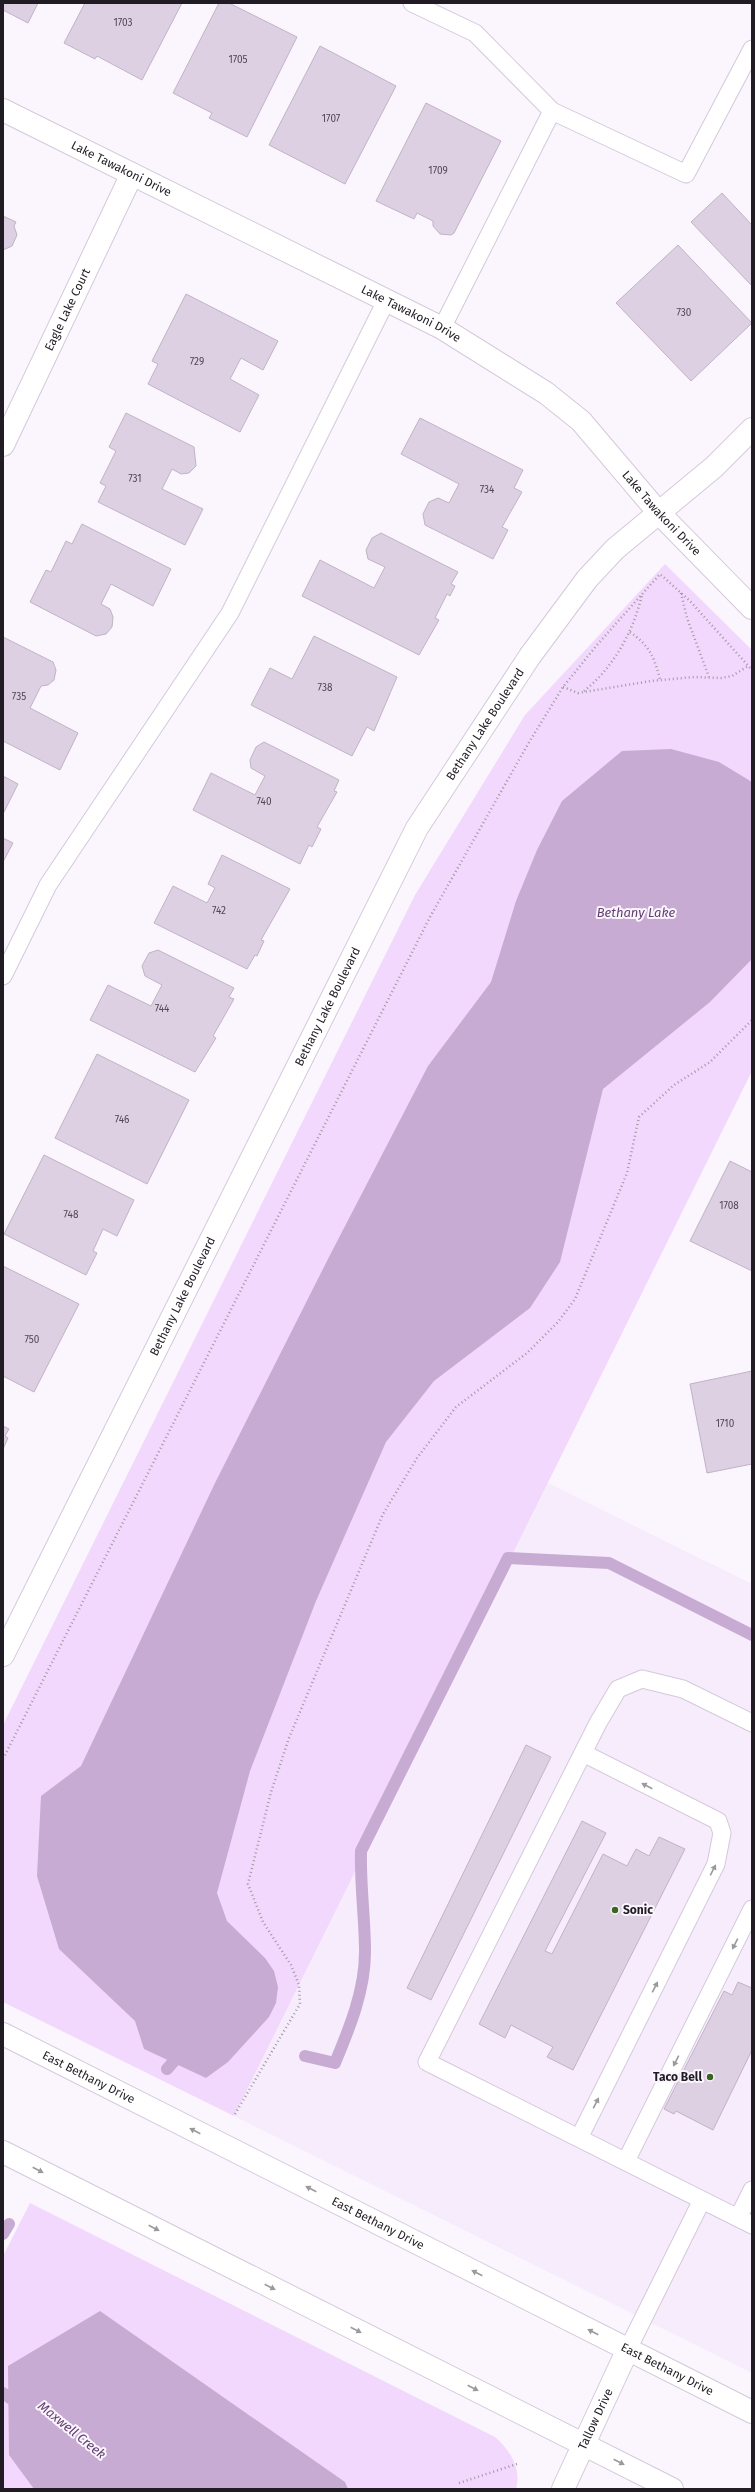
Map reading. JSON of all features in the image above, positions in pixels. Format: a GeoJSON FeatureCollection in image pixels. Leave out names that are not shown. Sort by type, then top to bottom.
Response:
{"type":"FeatureCollection","features":[{"type":"Feature","properties":{"kind":"street","name":"Lake Tawakoni Drive"},"geometry":{"type":"LineString","coordinates":[[3,110],[442,328],[546,393],[581,421],[659,513],[752,608]]}},
{"type":"Feature","properties":{"kind":"street","name":"Eagle Lake Court"},"geometry":{"type":"LineString","coordinates":[[3,445],[132,174]]}},
{"type":"Feature","properties":{"kind":"street","name":"Bethany Lake Boulevard"},"geometry":{"type":"LineString","coordinates":[[3,1655],[417,828],[530,656],[587,579],[615,549],[714,467],[752,429]]}},
{"type":"Feature","properties":{"kind":"street","name":"East Bethany Drive"},"geometry":{"type":"LineString","coordinates":[[3,2034],[752,2412]]}},
{"type":"Feature","properties":{"kind":"street"},"geometry":{"type":"LineString","coordinates":[[3,2152],[672,2489]]}},
{"type":"Feature","properties":{"kind":"street","name":"Tallow Drive"},"geometry":{"type":"LineString","coordinates":[[563,2489],[628,2349]]}},
{"type":"Feature","properties":{"kind":"lane"},"geometry":{"type":"LineString","coordinates":[[412,3],[475,33],[552,111],[686,174],[752,48]]}},
{"type":"Feature","properties":{"kind":"lane"},"geometry":{"type":"LineString","coordinates":[[442,328],[552,111]]}},
{"type":"Feature","properties":{"kind":"lane"},"geometry":{"type":"LineString","coordinates":[[3,976],[48,885],[230,613],[386,300]]}},
{"type":"Feature","properties":{"kind":"lane"},"geometry":{"type":"LineString","coordinates":[[752,1723],[683,1689],[642,1679],[618,1689],[583,1753],[428,2062],[745,2221],[752,2190]]}},
{"type":"Feature","properties":{"kind":"lane"},"geometry":{"type":"LineString","coordinates":[[579,2138],[716,1864],[722,1833],[718,1821],[583,1753]]}},
{"type":"Feature","properties":{"kind":"lane"},"geometry":{"type":"LineString","coordinates":[[626,2161],[752,1909]]}},
{"type":"Feature","properties":{"kind":"lane"},"geometry":{"type":"LineString","coordinates":[[628,2349],[702,2200]]}},
{"type":"Feature","properties":{"kind":"path"},"geometry":{"type":"LineString","coordinates":[[3,1759],[430,917],[528,744],[564,687],[597,645],[660,574],[681,593],[752,670]]}},
{"type":"Feature","properties":{"kind":"path"},"geometry":{"type":"LineString","coordinates":[[681,593],[689,624],[709,678]]}},
{"type":"Feature","properties":{"kind":"path"},"geometry":{"type":"LineString","coordinates":[[582,692],[593,684],[612,663],[630,632],[642,594]]}},
{"type":"Feature","properties":{"kind":"path"},"geometry":{"type":"LineString","coordinates":[[630,632],[645,642],[655,659],[660,680]]}},
{"type":"Feature","properties":{"kind":"path"},"geometry":{"type":"LineString","coordinates":[[564,687],[578,693],[660,680],[732,676],[748,666]]}},
{"type":"Feature","properties":{"kind":"path"},"geometry":{"type":"LineString","coordinates":[[233,2117],[300,2004],[299,1985],[290,1965],[263,1922],[248,1884],[271,1792],[310,1685],[383,1514],[417,1458],[456,1407],[527,1353],[558,1322],[575,1300],[627,1173],[639,1117],[674,1085],[710,1062],[752,1020]]}},
{"type":"Feature","properties":{"kind":"path"},"geometry":{"type":"LineString","coordinates":[[458,2483],[517,2464]]}},
{"type":"Feature","properties":{"kind":"shaded area"},"geometry":{"type":"Polygon","coordinates":[[[665,564],[752,650],[752,1071],[234,2116],[3,2002],[3,1725],[415,895],[525,715],[665,564]]]}},
{"type":"Feature","properties":{"kind":"shaded area"},"geometry":{"type":"Polygon","coordinates":[[[548,1483],[752,1584],[752,2373],[234,2116],[548,1483]]]}},
{"type":"Feature","properties":{"kind":"shaded area"},"geometry":{"type":"Polygon","coordinates":[[[30,2203],[495,2437],[510,2454],[516,2467],[516,2489],[3,2489],[3,2256],[30,2203]]]}},
{"type":"Feature","properties":{"kind":"water","name":"Bethany Lake"},"geometry":{"type":"Polygon","coordinates":[[[671,749],[719,762],[752,782],[752,959],[710,1002],[603,1089],[560,1262],[530,1308],[434,1381],[386,1442],[316,1601],[250,1771],[217,1893],[227,1921],[265,1958],[274,1971],[278,1987],[276,2003],[269,2017],[228,2062],[206,2078],[144,2049],[135,2021],[59,1949],[37,1876],[41,1796],[81,1766],[215,1483],[330,1255],[428,1066],[491,982],[516,901],[537,850],[562,801],[622,751],[671,749]]]}},
{"type":"Feature","properties":{"kind":"water"},"geometry":{"type":"Polygon","coordinates":[[[100,2311],[345,2482],[348,2489],[34,2489],[9,2455],[8,2366],[100,2311]]]}},
{"type":"Feature","properties":{"kind":"building"},"geometry":{"type":"Polygon","coordinates":[[[3,3],[38,3],[28,23],[3,10],[3,3]]]}},
{"type":"Feature","properties":{"kind":"building"},"geometry":{"type":"Polygon","coordinates":[[[85,3],[182,3],[142,80],[97,56],[95,59],[64,43],[85,3]]]}},
{"type":"Feature","properties":{"kind":"building"},"geometry":{"type":"Polygon","coordinates":[[[219,3],[229,3],[297,37],[247,137],[209,118],[212,113],[173,93],[219,3]]]}},
{"type":"Feature","properties":{"kind":"building"},"geometry":{"type":"Polygon","coordinates":[[[320,46],[396,86],[345,184],[269,145],[320,46]]]}},
{"type":"Feature","properties":{"kind":"building"},"geometry":{"type":"Polygon","coordinates":[[[426,103],[501,141],[454,233],[451,235],[440,234],[433,226],[433,221],[417,213],[414,219],[376,201],[426,103]]]}},
{"type":"Feature","properties":{"kind":"building"},"geometry":{"type":"Polygon","coordinates":[[[722,193],[752,225],[752,286],[691,222],[722,193]]]}},
{"type":"Feature","properties":{"kind":"building"},"geometry":{"type":"Polygon","coordinates":[[[3,216],[16,222],[14,226],[17,235],[12,246],[3,250],[3,216]]]}},
{"type":"Feature","properties":{"kind":"building"},"geometry":{"type":"Polygon","coordinates":[[[678,245],[752,323],[691,381],[616,303],[678,245]]]}},
{"type":"Feature","properties":{"kind":"building"},"geometry":{"type":"Polygon","coordinates":[[[186,294],[278,341],[263,370],[241,358],[230,379],[259,395],[240,432],[148,384],[158,364],[152,361],[186,294]]]}},
{"type":"Feature","properties":{"kind":"building"},"geometry":{"type":"Polygon","coordinates":[[[126,413],[194,447],[196,466],[189,473],[181,474],[172,469],[162,489],[203,509],[185,545],[98,502],[106,486],[100,483],[116,451],[109,447],[126,413]]]}},
{"type":"Feature","properties":{"kind":"building"},"geometry":{"type":"Polygon","coordinates":[[[420,418],[523,470],[514,488],[522,492],[502,527],[508,530],[493,559],[425,525],[423,514],[429,502],[438,498],[449,503],[459,484],[401,454],[420,418]]]}},
{"type":"Feature","properties":{"kind":"building"},"geometry":{"type":"Polygon","coordinates":[[[82,524],[171,569],[153,606],[111,584],[101,604],[110,609],[113,617],[112,627],[106,634],[96,636],[30,602],[46,570],[51,572],[66,541],[72,544],[82,524]]]}},
{"type":"Feature","properties":{"kind":"building"},"geometry":{"type":"Polygon","coordinates":[[[381,533],[458,572],[451,584],[455,586],[450,596],[447,594],[435,618],[439,620],[419,655],[302,596],[320,560],[374,588],[385,567],[368,559],[366,550],[372,538],[381,533]]]}},
{"type":"Feature","properties":{"kind":"building"},"geometry":{"type":"Polygon","coordinates":[[[314,636],[397,677],[374,731],[367,727],[352,756],[251,705],[270,668],[292,679],[314,636]]]}},
{"type":"Feature","properties":{"kind":"building"},"geometry":{"type":"Polygon","coordinates":[[[3,637],[53,662],[56,670],[54,680],[48,685],[41,686],[30,708],[78,733],[60,770],[3,741],[3,637]]]}},
{"type":"Feature","properties":{"kind":"building"},"geometry":{"type":"Polygon","coordinates":[[[264,742],[339,780],[334,791],[337,792],[317,827],[321,829],[312,847],[309,845],[300,864],[193,810],[211,773],[255,795],[265,776],[251,768],[250,760],[256,747],[264,742]]]}},
{"type":"Feature","properties":{"kind":"building"},"geometry":{"type":"Polygon","coordinates":[[[3,776],[18,784],[3,814],[3,776]]]}},
{"type":"Feature","properties":{"kind":"building"},"geometry":{"type":"Polygon","coordinates":[[[3,838],[13,843],[3,862],[3,838]]]}},
{"type":"Feature","properties":{"kind":"building"},"geometry":{"type":"Polygon","coordinates":[[[222,855],[290,889],[261,940],[264,941],[257,956],[255,955],[247,969],[154,923],[173,886],[207,903],[215,888],[208,884],[222,855]]]}},
{"type":"Feature","properties":{"kind":"building"},"geometry":{"type":"Polygon","coordinates":[[[158,950],[234,988],[229,997],[234,999],[213,1036],[216,1038],[195,1072],[90,1020],[108,985],[151,1006],[162,985],[145,976],[142,966],[149,953],[158,950]]]}},
{"type":"Feature","properties":{"kind":"building"},"geometry":{"type":"Polygon","coordinates":[[[97,1054],[189,1100],[147,1184],[55,1138],[97,1054]]]}},
{"type":"Feature","properties":{"kind":"building"},"geometry":{"type":"Polygon","coordinates":[[[44,1155],[134,1200],[117,1236],[103,1229],[93,1251],[97,1253],[86,1275],[4,1234],[44,1155]]]}},
{"type":"Feature","properties":{"kind":"building"},"geometry":{"type":"Polygon","coordinates":[[[730,1161],[752,1172],[752,1271],[690,1241],[730,1161]]]}},
{"type":"Feature","properties":{"kind":"building"},"geometry":{"type":"Polygon","coordinates":[[[3,1266],[79,1304],[34,1392],[3,1376],[3,1266]]]}},
{"type":"Feature","properties":{"kind":"building"},"geometry":{"type":"Polygon","coordinates":[[[752,1371],[752,1464],[707,1473],[690,1384],[752,1371]]]}},
{"type":"Feature","properties":{"kind":"building"},"geometry":{"type":"Polygon","coordinates":[[[3,1426],[9,1429],[5,1436],[8,1438],[3,1449],[3,1426]]]}},
{"type":"Feature","properties":{"kind":"building"},"geometry":{"type":"Polygon","coordinates":[[[526,1745],[551,1757],[431,2000],[407,1988],[526,1745]]]}},
{"type":"Feature","properties":{"kind":"building","name":"Sonic"},"geometry":{"type":"Polygon","coordinates":[[[582,1821],[606,1833],[545,1951],[552,1954],[603,1854],[627,1866],[636,1849],[649,1856],[659,1837],[685,1849],[573,2070],[547,2057],[553,2047],[511,2025],[505,2038],[479,2024],[582,1821]]]}},
{"type":"Feature","properties":{"kind":"building","name":"Taco Bell"},"geometry":{"type":"Polygon","coordinates":[[[738,1982],[752,1988],[752,2050],[713,2130],[676,2111],[674,2114],[664,2109],[724,1991],[732,1995],[738,1982]]]}},
{"type":"Feature","properties":{"kind":"waterway"},"geometry":{"type":"LineString","coordinates":[[305,2056],[335,2063],[341,2049],[356,2008],[364,1966],[365,1939],[361,1851],[508,1558],[609,1563],[752,1635]]}},
{"type":"Feature","properties":{"kind":"waterway","name":"Maxwell Creek"},"geometry":{"type":"LineString","coordinates":[[167,2069],[183,2051]]}},
{"type":"Feature","properties":{"kind":"waterway","name":"Maxwell Creek"},"geometry":{"type":"LineString","coordinates":[[3,2234],[9,2224]]}},
{"type":"Feature","properties":{"kind":"waterway","name":"Maxwell Creek"},"geometry":{"type":"LineString","coordinates":[[3,2393],[21,2406]]}},
{"type":"Feature","properties":{"kind":"place","name":"Sonic"},"geometry":{"type":"Point","coordinates":[615,1910]}},
{"type":"Feature","properties":{"kind":"place","name":"Taco Bell"},"geometry":{"type":"Point","coordinates":[710,2077]}}]}
